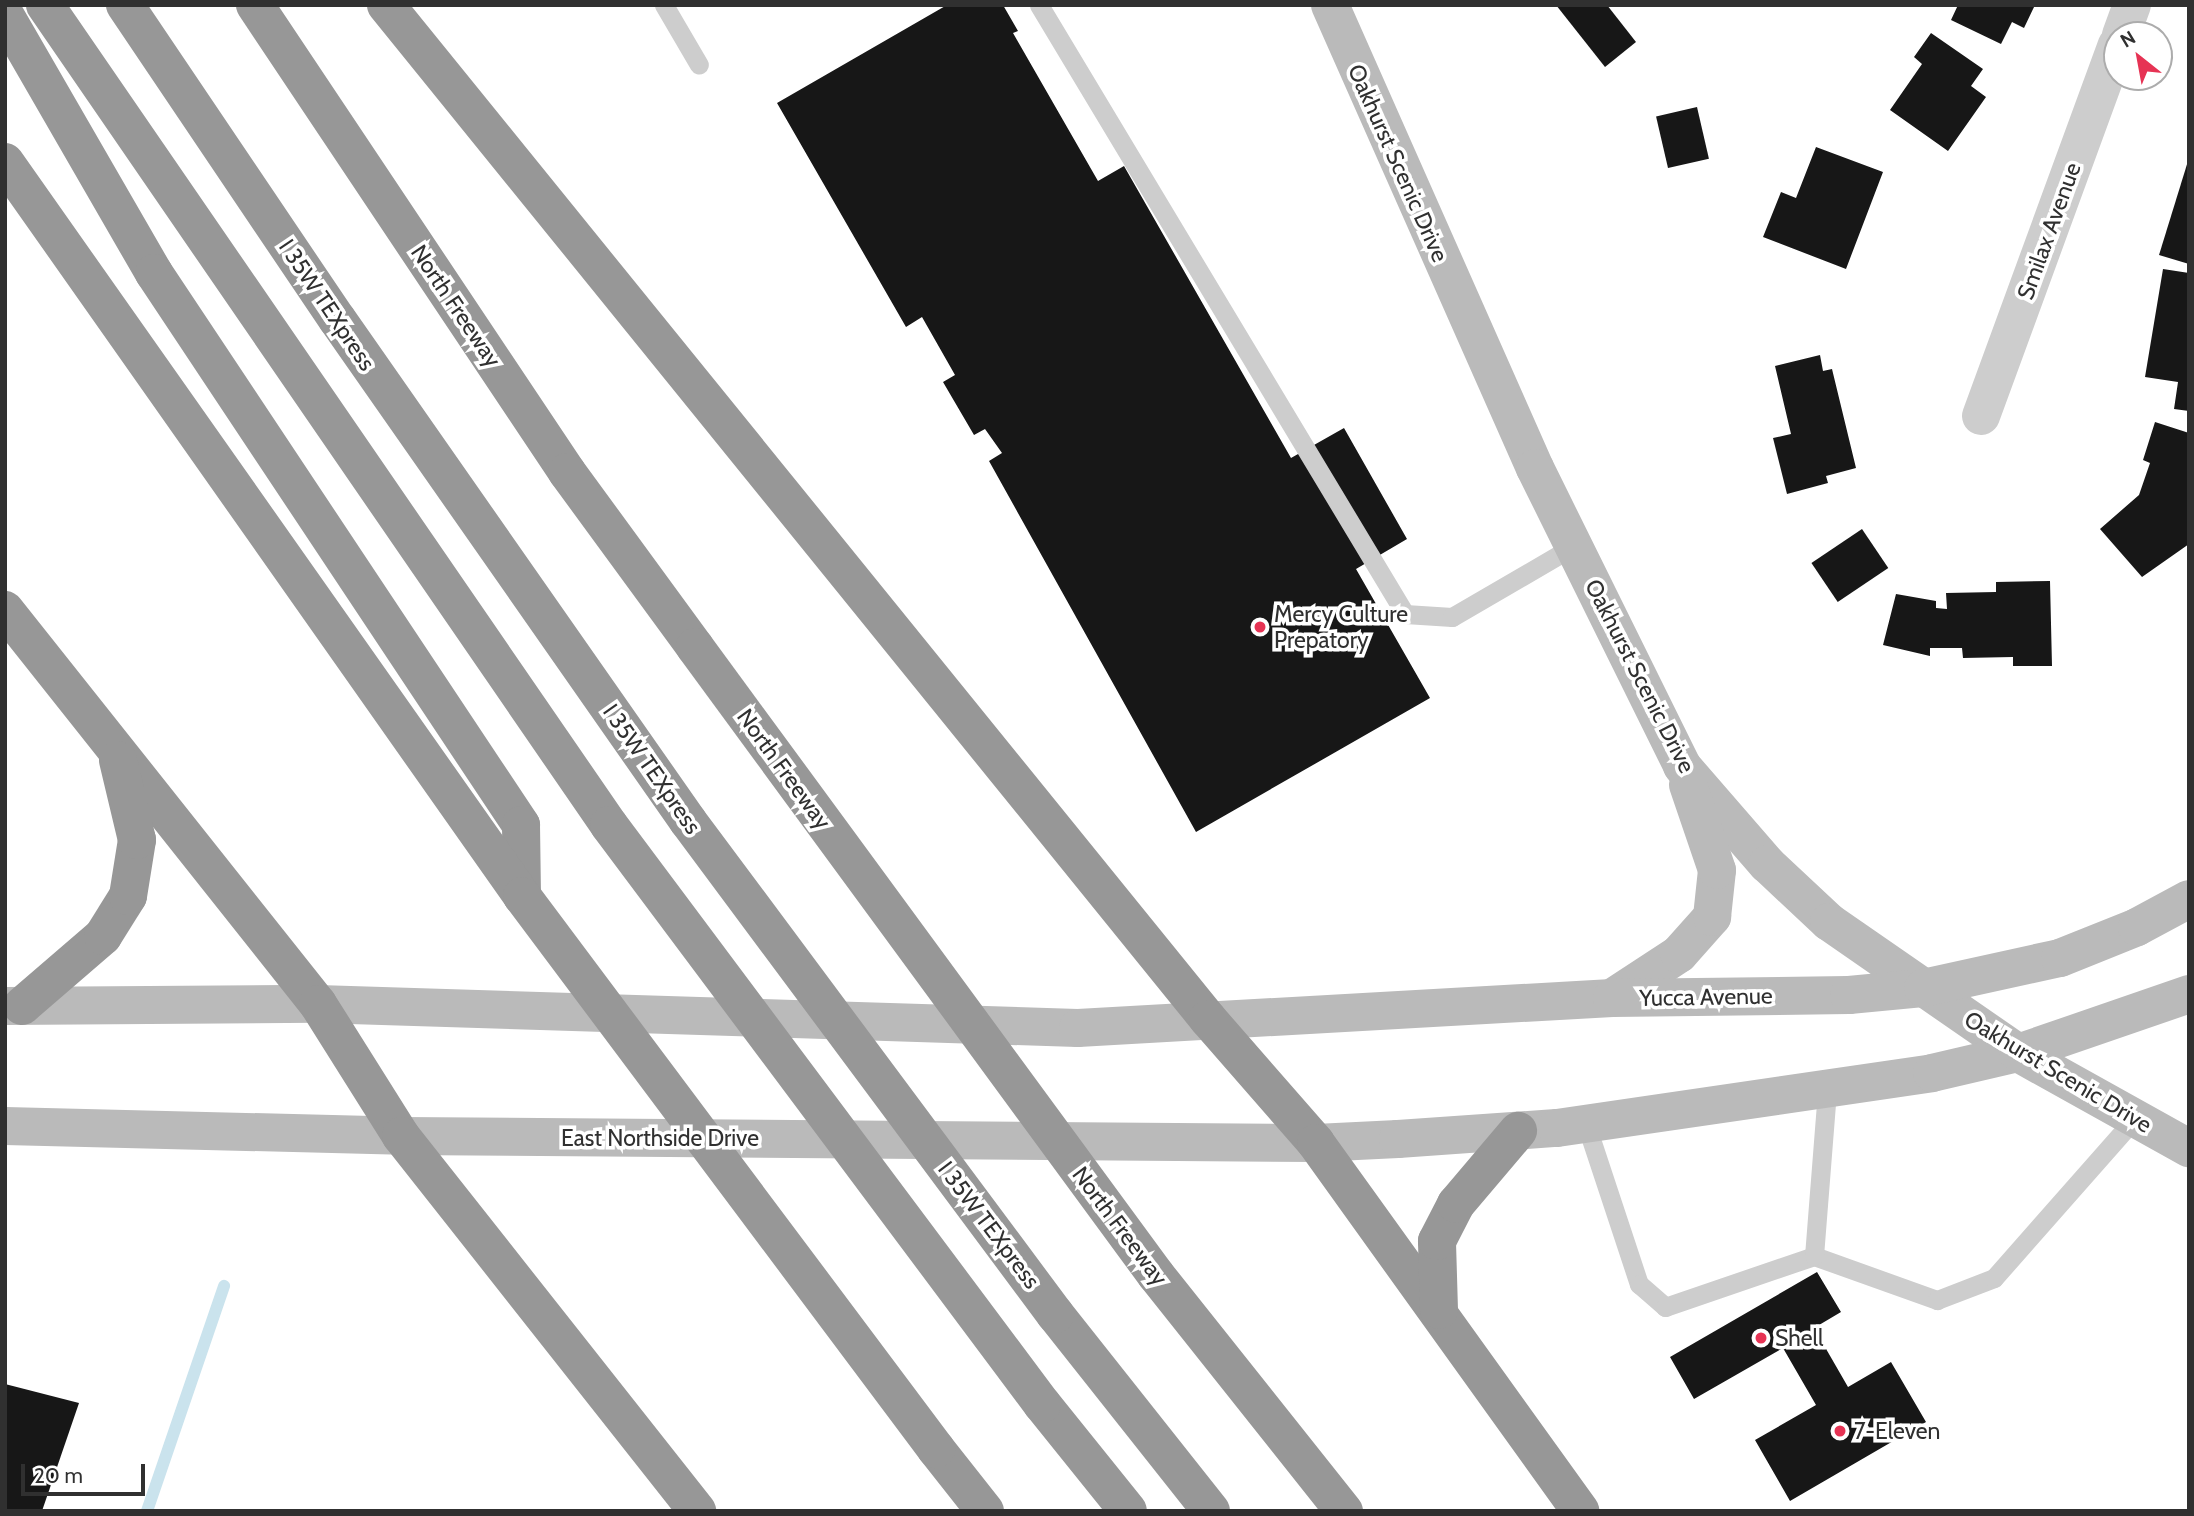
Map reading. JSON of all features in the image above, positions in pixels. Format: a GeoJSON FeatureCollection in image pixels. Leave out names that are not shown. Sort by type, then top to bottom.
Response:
{"type":"FeatureCollection","features":[{"type":"Feature","properties":{"kind":"highway"},"geometry":{"type":"LineString","coordinates":[[45,5],[609,825],[1042,1404],[1128,1511]]}},
{"type":"Feature","properties":{"kind":"highway","name":"I 35W TEXpress"},"geometry":{"type":"LineString","coordinates":[[125,5],[337,319],[688,821],[1055,1314],[1211,1511]]}},
{"type":"Feature","properties":{"kind":"highway","name":"North Freeway"},"geometry":{"type":"LineString","coordinates":[[255,5],[567,472],[1156,1275],[1344,1511]]}},
{"type":"Feature","properties":{"kind":"highway"},"geometry":{"type":"LineString","coordinates":[[386,5],[1208,1019],[1316,1143],[1439,1310],[1580,1511]]}},
{"type":"Feature","properties":{"kind":"highway"},"geometry":{"type":"LineString","coordinates":[[5,15],[154,273],[520,825],[522,896]]}},
{"type":"Feature","properties":{"kind":"highway"},"geometry":{"type":"LineString","coordinates":[[5,162],[522,896],[985,1511]]}},
{"type":"Feature","properties":{"kind":"highway"},"geometry":{"type":"LineString","coordinates":[[5,610],[318,1004],[401,1136],[698,1511]]}},
{"type":"Feature","properties":{"kind":"highway"},"geometry":{"type":"LineString","coordinates":[[14,1006],[103,936],[128,895],[137,840],[115,748]]}},
{"type":"Feature","properties":{"kind":"highway"},"geometry":{"type":"LineString","coordinates":[[1439,1310],[1437,1241],[1456,1204],[1518,1131]]}},
{"type":"Feature","properties":{"kind":"street","name":"Oakhurst Scenic Drive"},"geometry":{"type":"LineString","coordinates":[[1330,5],[1403,178],[1574,546],[1682,766],[1767,864],[1829,922],[2018,1053],[2189,1148]]}},
{"type":"Feature","properties":{"kind":"street","name":"Smilax Avenue"},"geometry":{"type":"LineString","coordinates":[[1981,416],[2103,83]]}},
{"type":"Feature","properties":{"kind":"street"},"geometry":{"type":"LineString","coordinates":[[1612,999],[1679,954],[1712,917],[1717,870],[1682,766]]}},
{"type":"Feature","properties":{"kind":"street","name":"Yucca Avenue"},"geometry":{"type":"LineString","coordinates":[[1208,1019],[1612,999],[1849,995],[1923,988],[2060,958],[2137,927],[2189,899]]}},
{"type":"Feature","properties":{"kind":"street"},"geometry":{"type":"LineString","coordinates":[[1316,1143],[1518,1131],[1586,1124],[1932,1073],[2018,1053],[2189,994]]}},
{"type":"Feature","properties":{"kind":"street"},"geometry":{"type":"LineString","coordinates":[[14,1006],[318,1004],[1077,1028],[1208,1019]]}},
{"type":"Feature","properties":{"kind":"street","name":"East Northside Drive"},"geometry":{"type":"LineString","coordinates":[[5,1126],[401,1136],[1316,1143]]}},
{"type":"Feature","properties":{"kind":"lane"},"geometry":{"type":"LineString","coordinates":[[664,5],[699,65]]}},
{"type":"Feature","properties":{"kind":"lane"},"geometry":{"type":"LineString","coordinates":[[1039,5],[1405,614],[1452,617],[1574,546]]}},
{"type":"Feature","properties":{"kind":"lane"},"geometry":{"type":"LineString","coordinates":[[1814,1256],[1828,1089]]}},
{"type":"Feature","properties":{"kind":"lane"},"geometry":{"type":"LineString","coordinates":[[1586,1124],[1639,1284],[1665,1307],[1814,1256],[1937,1300],[1994,1278],[2134,1119]]}},
{"type":"Feature","properties":{"kind":"building"},"geometry":{"type":"Polygon","coordinates":[[[947,5],[1003,5],[1018,31],[1013,33],[1098,181],[1124,166],[1291,458],[1344,428],[1407,539],[1356,569],[1430,698],[1196,832],[989,461],[1002,453],[985,429],[974,435],[943,382],[955,375],[922,317],[906,327],[777,103],[947,5]]]}},
{"type":"Feature","properties":{"kind":"building"},"geometry":{"type":"Polygon","coordinates":[[[1556,5],[1607,5],[1636,42],[1605,67],[1556,5]]]}},
{"type":"Feature","properties":{"kind":"building"},"geometry":{"type":"Polygon","coordinates":[[[1958,5],[2035,5],[2024,28],[2012,22],[2001,44],[1951,20],[1958,5]]]}},
{"type":"Feature","properties":{"kind":"building"},"geometry":{"type":"Polygon","coordinates":[[[1931,33],[1983,69],[1971,86],[1986,97],[1948,151],[1890,110],[1922,64],[1914,57],[1931,33]]]}},
{"type":"Feature","properties":{"kind":"building"},"geometry":{"type":"Polygon","coordinates":[[[1697,107],[1709,159],[1668,168],[1656,116],[1697,107]]]}},
{"type":"Feature","properties":{"kind":"building"},"geometry":{"type":"Polygon","coordinates":[[[1816,147],[1883,172],[1846,269],[1763,237],[1781,192],[1796,198],[1816,147]]]}},
{"type":"Feature","properties":{"kind":"building"},"geometry":{"type":"Polygon","coordinates":[[[2189,161],[2189,264],[2159,255],[2189,161]]]}},
{"type":"Feature","properties":{"kind":"building"},"geometry":{"type":"Polygon","coordinates":[[[2163,269],[2189,273],[2189,411],[2174,409],[2178,382],[2145,377],[2163,269]]]}},
{"type":"Feature","properties":{"kind":"building"},"geometry":{"type":"Polygon","coordinates":[[[1820,355],[1823,371],[1832,369],[1856,468],[1826,476],[1828,483],[1787,494],[1773,438],[1791,434],[1775,366],[1820,355]]]}},
{"type":"Feature","properties":{"kind":"building"},"geometry":{"type":"Polygon","coordinates":[[[2155,422],[2189,433],[2189,544],[2142,577],[2100,529],[2139,495],[2150,463],[2143,460],[2155,422]]]}},
{"type":"Feature","properties":{"kind":"building"},"geometry":{"type":"Polygon","coordinates":[[[1862,529],[1888,568],[1838,602],[1811,563],[1862,529]]]}},
{"type":"Feature","properties":{"kind":"building"},"geometry":{"type":"Polygon","coordinates":[[[2050,581],[2052,666],[2013,666],[2013,657],[1963,658],[1962,648],[1930,648],[1930,656],[1883,645],[1896,594],[1936,601],[1936,608],[1947,609],[1946,593],[1996,592],[1996,582],[2050,581]]]}},
{"type":"Feature","properties":{"kind":"building"},"geometry":{"type":"Polygon","coordinates":[[[1817,1272],[1841,1312],[1814,1328],[1848,1387],[1891,1362],[1926,1422],[1790,1501],[1755,1440],[1816,1405],[1783,1348],[1694,1399],[1670,1357],[1817,1272]]]}},
{"type":"Feature","properties":{"kind":"building"},"geometry":{"type":"Polygon","coordinates":[[[5,1384],[79,1403],[42,1511],[5,1511],[5,1384]]]}},
{"type":"Feature","properties":{"kind":"waterway"},"geometry":{"type":"LineString","coordinates":[[147,1511],[224,1286]]}},
{"type":"Feature","properties":{"kind":"place","name":"Mercy Culture Prepatory"},"geometry":{"type":"Point","coordinates":[1260,627]}},
{"type":"Feature","properties":{"kind":"place","name":"Shell"},"geometry":{"type":"Point","coordinates":[1761,1338]}},
{"type":"Feature","properties":{"kind":"place","name":"7-Eleven"},"geometry":{"type":"Point","coordinates":[1840,1431]}}]}
